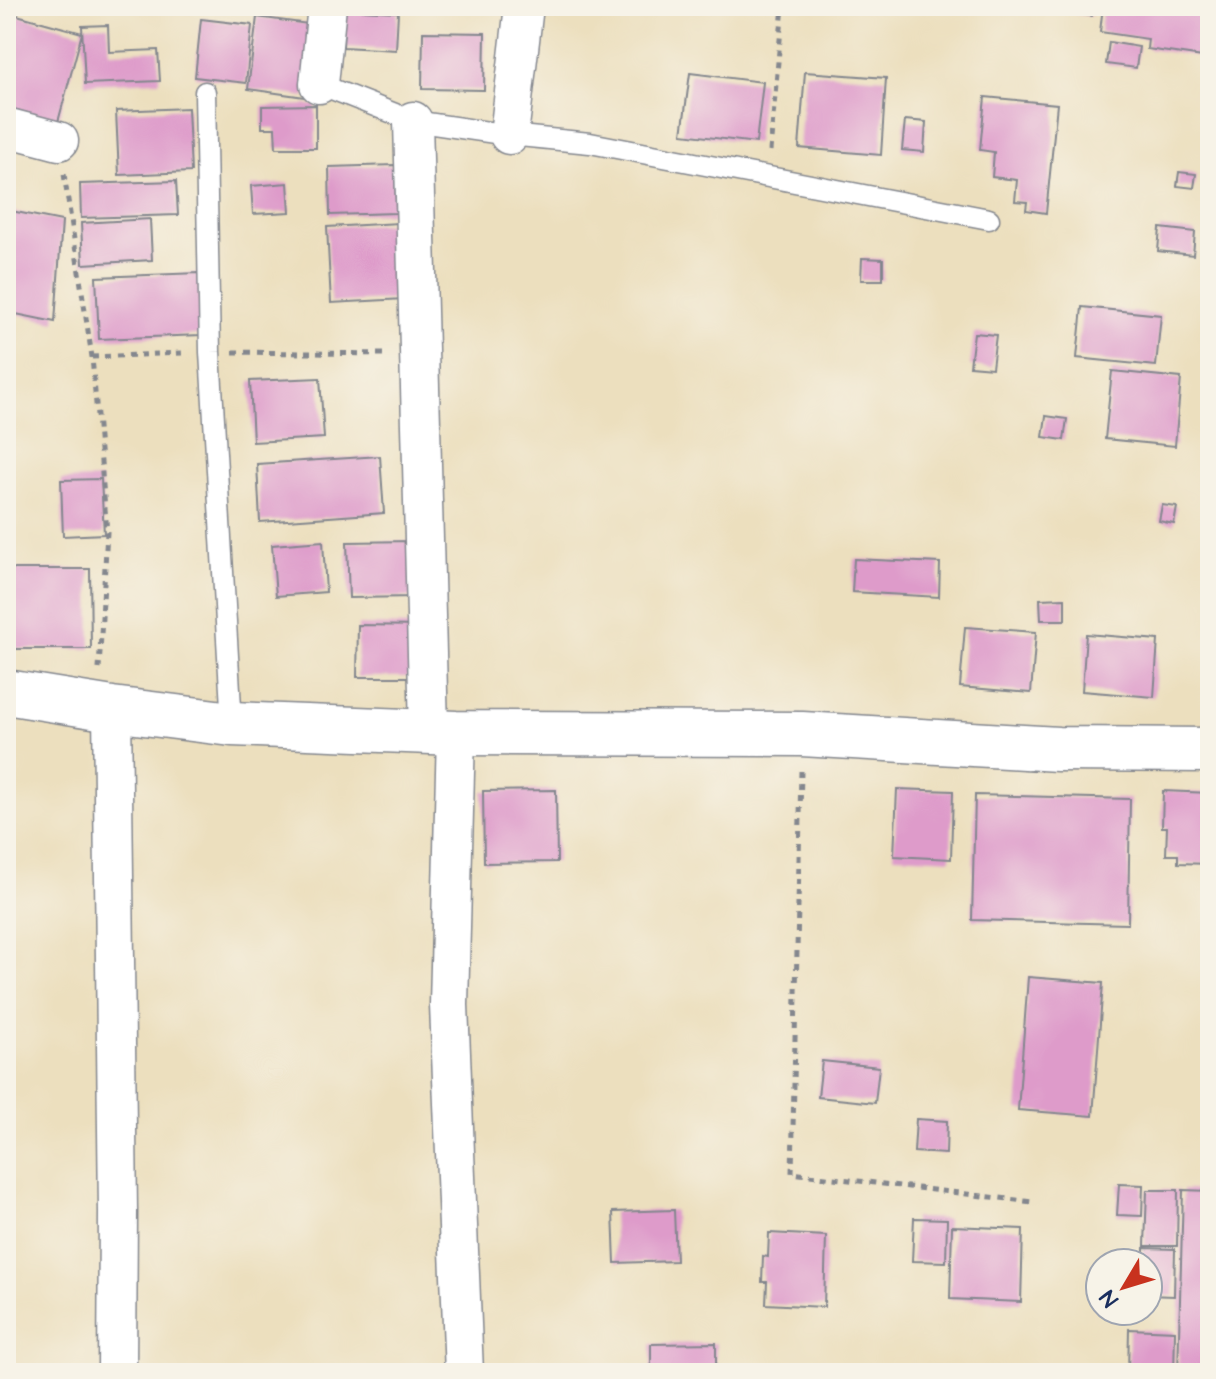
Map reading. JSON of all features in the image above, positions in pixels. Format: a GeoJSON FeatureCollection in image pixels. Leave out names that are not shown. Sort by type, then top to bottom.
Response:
{"type":"FeatureCollection","features":[{"type":"Feature","properties":{"kind":"street"},"geometry":{"type":"LineString","coordinates":[[319,84],[327,6]]}},
{"type":"Feature","properties":{"kind":"street"},"geometry":{"type":"LineString","coordinates":[[509,135],[524,6]]}},
{"type":"Feature","properties":{"kind":"street"},"geometry":{"type":"LineString","coordinates":[[413,121],[417,354],[442,731],[464,1373]]}},
{"type":"Feature","properties":{"kind":"street"},"geometry":{"type":"LineString","coordinates":[[6,127],[59,141]]}},
{"type":"Feature","properties":{"kind":"street"},"geometry":{"type":"LineString","coordinates":[[6,692],[232,724],[442,731],[802,734],[1058,749],[1210,750]]}},
{"type":"Feature","properties":{"kind":"street"},"geometry":{"type":"LineString","coordinates":[[104,708],[118,1212],[117,1373]]}},
{"type":"Feature","properties":{"kind":"lane"},"geometry":{"type":"LineString","coordinates":[[319,84],[413,121],[590,143],[989,219]]}},
{"type":"Feature","properties":{"kind":"lane"},"geometry":{"type":"LineString","coordinates":[[205,92],[210,352],[232,724]]}},
{"type":"Feature","properties":{"kind":"path"},"geometry":{"type":"LineString","coordinates":[[768,176],[783,6]]}},
{"type":"Feature","properties":{"kind":"path"},"geometry":{"type":"LineString","coordinates":[[59,141],[92,357],[107,532],[104,708]]}},
{"type":"Feature","properties":{"kind":"path"},"geometry":{"type":"LineString","coordinates":[[92,357],[210,352],[417,354]]}},
{"type":"Feature","properties":{"kind":"path"},"geometry":{"type":"LineString","coordinates":[[802,734],[792,1173],[1033,1202]]}},
{"type":"Feature","properties":{"kind":"building"},"geometry":{"type":"Polygon","coordinates":[[[419,6],[466,6],[466,10],[419,9],[419,6]]]}},
{"type":"Feature","properties":{"kind":"building"},"geometry":{"type":"Polygon","coordinates":[[[1076,6],[1093,6],[1092,16],[1074,14],[1076,6]]]}},
{"type":"Feature","properties":{"kind":"building"},"geometry":{"type":"Polygon","coordinates":[[[1103,6],[1210,6],[1210,58],[1147,49],[1148,39],[1100,32],[1103,6]]]}},
{"type":"Feature","properties":{"kind":"building"},"geometry":{"type":"Polygon","coordinates":[[[345,9],[398,12],[396,50],[343,47],[345,9]]]}},
{"type":"Feature","properties":{"kind":"building"},"geometry":{"type":"Polygon","coordinates":[[[6,12],[82,33],[58,122],[6,107],[6,12]]]}},
{"type":"Feature","properties":{"kind":"building"},"geometry":{"type":"Polygon","coordinates":[[[257,17],[316,25],[305,97],[248,89],[257,17]]]}},
{"type":"Feature","properties":{"kind":"building"},"geometry":{"type":"Polygon","coordinates":[[[201,19],[252,25],[246,83],[195,77],[201,19]]]}},
{"type":"Feature","properties":{"kind":"building"},"geometry":{"type":"Polygon","coordinates":[[[108,25],[109,52],[158,50],[160,81],[85,84],[82,26],[108,25]]]}},
{"type":"Feature","properties":{"kind":"building"},"geometry":{"type":"Polygon","coordinates":[[[423,32],[485,33],[484,90],[422,89],[423,32]]]}},
{"type":"Feature","properties":{"kind":"building"},"geometry":{"type":"Polygon","coordinates":[[[1109,42],[1139,47],[1136,68],[1106,64],[1109,42]]]}},
{"type":"Feature","properties":{"kind":"building"},"geometry":{"type":"Polygon","coordinates":[[[805,72],[886,78],[881,155],[799,148],[805,72]]]}},
{"type":"Feature","properties":{"kind":"building"},"geometry":{"type":"Polygon","coordinates":[[[690,73],[763,82],[756,143],[682,134],[690,73]]]}},
{"type":"Feature","properties":{"kind":"building"},"geometry":{"type":"Polygon","coordinates":[[[985,97],[1057,104],[1046,213],[1026,210],[1027,202],[1015,201],[1017,180],[992,177],[994,152],[980,150],[985,97]]]}},
{"type":"Feature","properties":{"kind":"building"},"geometry":{"type":"Polygon","coordinates":[[[316,105],[316,148],[276,148],[275,128],[262,128],[262,106],[316,105]]]}},
{"type":"Feature","properties":{"kind":"building"},"geometry":{"type":"Polygon","coordinates":[[[188,108],[191,172],[119,175],[116,111],[188,108]]]}},
{"type":"Feature","properties":{"kind":"building"},"geometry":{"type":"Polygon","coordinates":[[[905,120],[926,122],[924,152],[902,150],[905,120]]]}},
{"type":"Feature","properties":{"kind":"building"},"geometry":{"type":"Polygon","coordinates":[[[395,165],[396,213],[330,215],[329,167],[395,165]]]}},
{"type":"Feature","properties":{"kind":"building"},"geometry":{"type":"Polygon","coordinates":[[[1179,172],[1196,174],[1194,188],[1177,186],[1179,172]]]}},
{"type":"Feature","properties":{"kind":"building"},"geometry":{"type":"Polygon","coordinates":[[[176,181],[178,215],[81,218],[80,184],[176,181]]]}},
{"type":"Feature","properties":{"kind":"building"},"geometry":{"type":"Polygon","coordinates":[[[288,183],[290,212],[253,214],[251,186],[288,183]]]}},
{"type":"Feature","properties":{"kind":"building"},"geometry":{"type":"Polygon","coordinates":[[[6,210],[62,221],[55,322],[6,312],[6,210]]]}},
{"type":"Feature","properties":{"kind":"building"},"geometry":{"type":"Polygon","coordinates":[[[150,219],[152,260],[83,264],[81,223],[150,219]]]}},
{"type":"Feature","properties":{"kind":"building"},"geometry":{"type":"Polygon","coordinates":[[[399,223],[404,299],[331,303],[327,227],[399,223]]]}},
{"type":"Feature","properties":{"kind":"building"},"geometry":{"type":"Polygon","coordinates":[[[1160,228],[1195,232],[1193,255],[1158,251],[1160,228]]]}},
{"type":"Feature","properties":{"kind":"building"},"geometry":{"type":"Polygon","coordinates":[[[862,258],[883,259],[883,280],[861,280],[862,258]]]}},
{"type":"Feature","properties":{"kind":"building"},"geometry":{"type":"Polygon","coordinates":[[[199,273],[201,335],[99,339],[96,277],[199,273]]]}},
{"type":"Feature","properties":{"kind":"building"},"geometry":{"type":"Polygon","coordinates":[[[1082,307],[1161,315],[1156,366],[1077,358],[1082,307]]]}},
{"type":"Feature","properties":{"kind":"building"},"geometry":{"type":"Polygon","coordinates":[[[974,333],[996,335],[992,368],[970,366],[974,333]]]}},
{"type":"Feature","properties":{"kind":"building"},"geometry":{"type":"Polygon","coordinates":[[[1112,371],[1181,378],[1175,446],[1105,439],[1112,371]]]}},
{"type":"Feature","properties":{"kind":"building"},"geometry":{"type":"Polygon","coordinates":[[[320,378],[324,438],[253,442],[250,381],[320,378]]]}},
{"type":"Feature","properties":{"kind":"building"},"geometry":{"type":"Polygon","coordinates":[[[1046,416],[1067,419],[1064,440],[1043,437],[1046,416]]]}},
{"type":"Feature","properties":{"kind":"building"},"geometry":{"type":"Polygon","coordinates":[[[380,456],[384,513],[260,522],[257,464],[380,456]]]}},
{"type":"Feature","properties":{"kind":"building"},"geometry":{"type":"Polygon","coordinates":[[[101,479],[104,534],[63,536],[61,480],[101,479]]]}},
{"type":"Feature","properties":{"kind":"building"},"geometry":{"type":"Polygon","coordinates":[[[1162,505],[1177,507],[1174,524],[1159,521],[1162,505]]]}},
{"type":"Feature","properties":{"kind":"building"},"geometry":{"type":"Polygon","coordinates":[[[323,541],[326,592],[276,596],[272,545],[323,541]]]}},
{"type":"Feature","properties":{"kind":"building"},"geometry":{"type":"Polygon","coordinates":[[[414,541],[416,597],[349,598],[347,542],[414,541]]]}},
{"type":"Feature","properties":{"kind":"building"},"geometry":{"type":"Polygon","coordinates":[[[854,559],[940,563],[939,597],[852,592],[854,559]]]}},
{"type":"Feature","properties":{"kind":"building"},"geometry":{"type":"Polygon","coordinates":[[[10,569],[90,569],[91,649],[11,649],[10,569]]]}},
{"type":"Feature","properties":{"kind":"building"},"geometry":{"type":"Polygon","coordinates":[[[1065,598],[1065,620],[1041,620],[1040,599],[1065,598]]]}},
{"type":"Feature","properties":{"kind":"building"},"geometry":{"type":"Polygon","coordinates":[[[358,625],[423,626],[423,677],[357,677],[358,625]]]}},
{"type":"Feature","properties":{"kind":"building"},"geometry":{"type":"Polygon","coordinates":[[[965,627],[1036,632],[1031,693],[960,687],[965,627]]]}},
{"type":"Feature","properties":{"kind":"building"},"geometry":{"type":"Polygon","coordinates":[[[1086,634],[1158,640],[1154,697],[1082,691],[1086,634]]]}},
{"type":"Feature","properties":{"kind":"building"},"geometry":{"type":"Polygon","coordinates":[[[897,789],[953,791],[951,859],[894,856],[897,789]]]}},
{"type":"Feature","properties":{"kind":"building"},"geometry":{"type":"Polygon","coordinates":[[[556,790],[557,862],[484,863],[483,791],[556,790]]]}},
{"type":"Feature","properties":{"kind":"building"},"geometry":{"type":"Polygon","coordinates":[[[1163,791],[1210,793],[1210,864],[1178,863],[1178,855],[1166,855],[1167,827],[1162,827],[1163,791]]]}},
{"type":"Feature","properties":{"kind":"building"},"geometry":{"type":"Polygon","coordinates":[[[975,795],[1130,799],[1128,924],[972,920],[975,795]]]}},
{"type":"Feature","properties":{"kind":"building"},"geometry":{"type":"Polygon","coordinates":[[[1028,977],[1103,983],[1093,1116],[1018,1110],[1028,977]]]}},
{"type":"Feature","properties":{"kind":"building"},"geometry":{"type":"Polygon","coordinates":[[[822,1061],[879,1067],[875,1103],[818,1097],[822,1061]]]}},
{"type":"Feature","properties":{"kind":"building"},"geometry":{"type":"Polygon","coordinates":[[[916,1119],[947,1121],[946,1154],[914,1152],[916,1119]]]}},
{"type":"Feature","properties":{"kind":"building"},"geometry":{"type":"Polygon","coordinates":[[[1119,1184],[1143,1185],[1142,1216],[1117,1215],[1119,1184]]]}},
{"type":"Feature","properties":{"kind":"building"},"geometry":{"type":"Polygon","coordinates":[[[1147,1190],[1178,1190],[1177,1246],[1145,1246],[1147,1190]]]}},
{"type":"Feature","properties":{"kind":"building"},"geometry":{"type":"Polygon","coordinates":[[[1183,1190],[1210,1191],[1210,1373],[1178,1373],[1183,1190]]]}},
{"type":"Feature","properties":{"kind":"building"},"geometry":{"type":"Polygon","coordinates":[[[674,1210],[676,1261],[615,1263],[613,1212],[674,1210]]]}},
{"type":"Feature","properties":{"kind":"building"},"geometry":{"type":"Polygon","coordinates":[[[914,1218],[947,1219],[946,1262],[912,1261],[914,1218]]]}},
{"type":"Feature","properties":{"kind":"building"},"geometry":{"type":"Polygon","coordinates":[[[952,1226],[1023,1229],[1021,1302],[950,1299],[952,1226]]]}},
{"type":"Feature","properties":{"kind":"building"},"geometry":{"type":"Polygon","coordinates":[[[769,1233],[826,1236],[824,1307],[766,1304],[767,1282],[762,1282],[763,1256],[768,1257],[769,1233]]]}},
{"type":"Feature","properties":{"kind":"building"},"geometry":{"type":"Polygon","coordinates":[[[1164,1249],[1175,1249],[1174,1296],[1164,1296],[1164,1249]]]}},
{"type":"Feature","properties":{"kind":"building"},"geometry":{"type":"Polygon","coordinates":[[[1129,1329],[1175,1331],[1174,1373],[1128,1373],[1129,1329]]]}},
{"type":"Feature","properties":{"kind":"building"},"geometry":{"type":"Polygon","coordinates":[[[716,1343],[716,1373],[651,1373],[651,1344],[716,1343]]]}}]}
